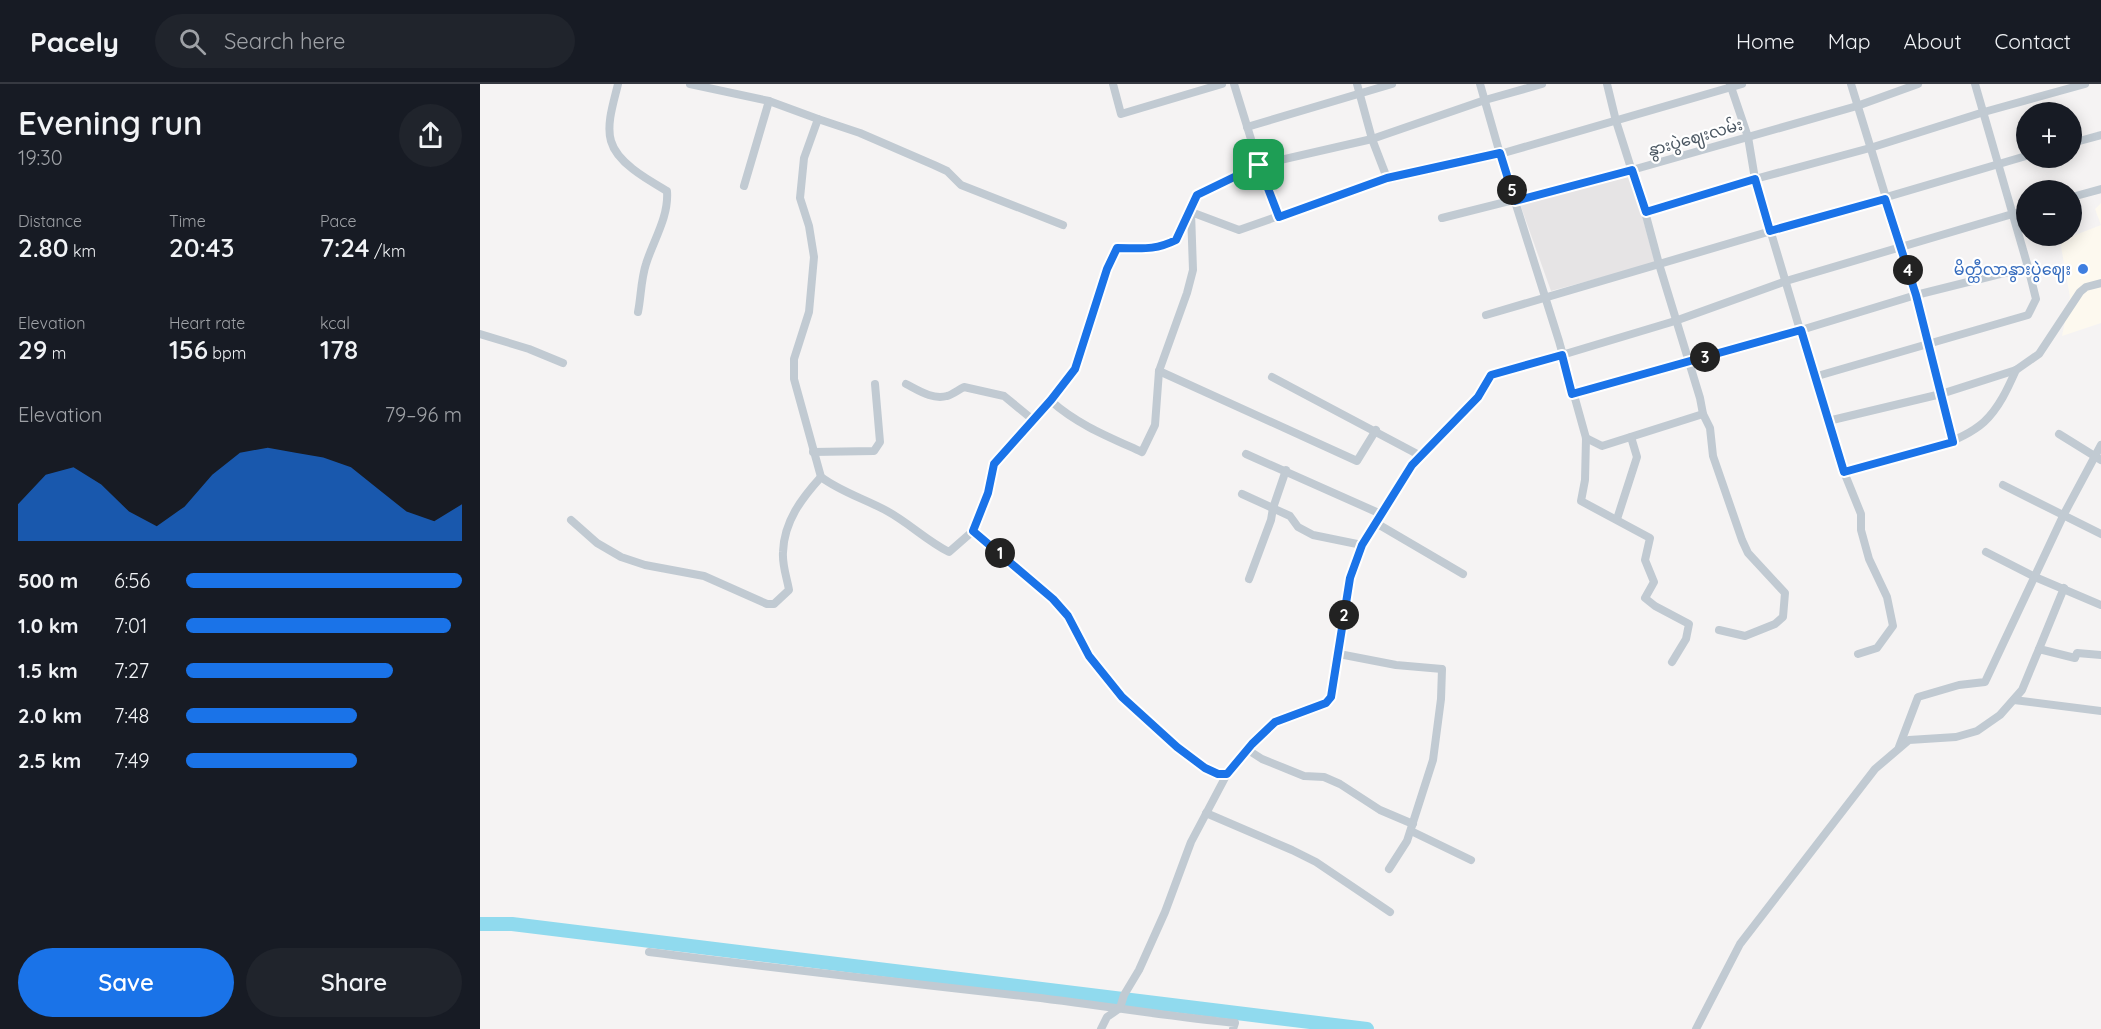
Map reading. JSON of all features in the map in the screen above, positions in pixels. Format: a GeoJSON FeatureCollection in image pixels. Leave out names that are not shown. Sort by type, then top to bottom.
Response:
{"type":"FeatureCollection","features":[{"type":"Feature","properties":{"kind":"street"},"geometry":{"type":"LineString","coordinates":[[618,84],[609,128],[611,141],[616,152],[624,161],[650,182],[667,191],[668,198],[658,237],[645,265],[638,312]]}},
{"type":"Feature","properties":{"kind":"street"},"geometry":{"type":"LineString","coordinates":[[690,84],[769,101],[818,118],[934,165],[946,171],[960,185],[1063,225]]}},
{"type":"Feature","properties":{"kind":"street"},"geometry":{"type":"LineString","coordinates":[[1113,84],[1121,114],[1222,84]]}},
{"type":"Feature","properties":{"kind":"street"},"geometry":{"type":"LineString","coordinates":[[1234,84],[1259,165],[1279,217]]}},
{"type":"Feature","properties":{"kind":"street"},"geometry":{"type":"LineString","coordinates":[[1357,84],[1372,139],[1387,178]]}},
{"type":"Feature","properties":{"kind":"street"},"geometry":{"type":"LineString","coordinates":[[1247,127],[1392,84]]}},
{"type":"Feature","properties":{"kind":"street"},"geometry":{"type":"LineString","coordinates":[[1480,84],[1586,438],[1585,480],[1581,501],[1650,538],[1644,560],[1654,582],[1645,598],[1655,606],[1689,624],[1686,639],[1672,662]]}},
{"type":"Feature","properties":{"kind":"street"},"geometry":{"type":"LineString","coordinates":[[818,118],[804,158],[800,198],[809,226],[814,257],[809,312],[794,359],[794,379],[813,452],[821,477],[830,484],[889,512],[949,552],[973,531],[988,493],[994,464],[1051,400],[1075,369],[1107,269],[1117,248],[1148,249],[1176,240],[1197,195],[1259,165],[1372,139],[1485,100],[1542,84]]}},
{"type":"Feature","properties":{"kind":"street"},"geometry":{"type":"LineString","coordinates":[[1607,84],[1616,121],[1646,212],[1675,321],[1703,414],[1710,428],[1713,456],[1748,553],[1785,593],[1783,617],[1775,624],[1745,636],[1719,630]]}},
{"type":"Feature","properties":{"kind":"street"},"geometry":{"type":"LineString","coordinates":[[1191,212],[1239,230],[1387,178],[1500,153],[1616,121],[1731,85],[1742,84]]}},
{"type":"Feature","properties":{"kind":"street"},"geometry":{"type":"LineString","coordinates":[[1851,84],[1916,295],[1953,442]]}},
{"type":"Feature","properties":{"kind":"street","name":"နွားပွဲဈေးလမ်း"},"geometry":{"type":"LineString","coordinates":[[1442,218],[1632,170],[1857,106],[1918,84]]}},
{"type":"Feature","properties":{"kind":"street"},"geometry":{"type":"LineString","coordinates":[[1814,377],[2028,315],[2036,299],[1975,84]]}},
{"type":"Feature","properties":{"kind":"street"},"geometry":{"type":"LineString","coordinates":[[1646,212],[2085,84]]}},
{"type":"Feature","properties":{"kind":"street"},"geometry":{"type":"LineString","coordinates":[[1731,85],[1748,137],[1755,179],[1814,377],[1844,472],[1861,513],[1861,531],[1869,559],[1887,597],[1893,626],[1877,648],[1858,654]]}},
{"type":"Feature","properties":{"kind":"street"},"geometry":{"type":"LineString","coordinates":[[744,186],[769,101]]}},
{"type":"Feature","properties":{"kind":"street"},"geometry":{"type":"LineString","coordinates":[[2082,140],[2101,135]]}},
{"type":"Feature","properties":{"kind":"street"},"geometry":{"type":"LineString","coordinates":[[1485,315],[2016,159]]}},
{"type":"Feature","properties":{"kind":"street"},"geometry":{"type":"LineString","coordinates":[[2082,194],[2101,189]]}},
{"type":"Feature","properties":{"kind":"street"},"geometry":{"type":"LineString","coordinates":[[1051,400],[1067,416],[1142,453],[1155,425],[1159,371],[1193,270],[1191,212]]}},
{"type":"Feature","properties":{"kind":"street"},"geometry":{"type":"LineString","coordinates":[[1101,1029],[1107,1017],[1120,1008],[1124,995],[1139,970],[1165,912],[1191,842],[1227,774],[1275,722],[1326,703],[1333,690],[1350,578],[1362,545],[1412,465],[1478,397],[1491,375],[1675,321],[1786,281],[2016,213]]}},
{"type":"Feature","properties":{"kind":"street"},"geometry":{"type":"LineString","coordinates":[[1572,394],[1801,330],[1916,295],[2028,267]]}},
{"type":"Feature","properties":{"kind":"street"},"geometry":{"type":"LineString","coordinates":[[1828,421],[1941,394],[2016,370],[2039,354],[2080,292],[2086,287],[2101,284]]}},
{"type":"Feature","properties":{"kind":"street"},"geometry":{"type":"LineString","coordinates":[[480,334],[563,363]]}},
{"type":"Feature","properties":{"kind":"street"},"geometry":{"type":"LineString","coordinates":[[1844,472],[1953,442],[1984,422],[2002,399],[2016,370]]}},
{"type":"Feature","properties":{"kind":"street"},"geometry":{"type":"LineString","coordinates":[[1159,371],[1357,461],[1376,430]]}},
{"type":"Feature","properties":{"kind":"street"},"geometry":{"type":"LineString","coordinates":[[1272,377],[1376,430],[1421,456]]}},
{"type":"Feature","properties":{"kind":"street"},"geometry":{"type":"LineString","coordinates":[[813,452],[874,451],[878,448],[880,442],[875,384]]}},
{"type":"Feature","properties":{"kind":"street"},"geometry":{"type":"LineString","coordinates":[[906,384],[924,394],[938,397],[947,396],[964,387],[1004,396],[1032,419]]}},
{"type":"Feature","properties":{"kind":"street"},"geometry":{"type":"LineString","coordinates":[[1586,438],[1602,446],[1703,414]]}},
{"type":"Feature","properties":{"kind":"street"},"geometry":{"type":"LineString","coordinates":[[2059,434],[2098,458]]}},
{"type":"Feature","properties":{"kind":"street"},"geometry":{"type":"LineString","coordinates":[[1617,519],[1637,457],[1631,437]]}},
{"type":"Feature","properties":{"kind":"street"},"geometry":{"type":"LineString","coordinates":[[1899,747],[1918,697],[1959,685],[1985,682],[2064,514],[2098,458],[2101,445]]}},
{"type":"Feature","properties":{"kind":"street"},"geometry":{"type":"LineString","coordinates":[[1246,454],[1286,470],[1378,519],[1463,574]]}},
{"type":"Feature","properties":{"kind":"street"},"geometry":{"type":"LineString","coordinates":[[1249,579],[1271,520],[1286,470]]}},
{"type":"Feature","properties":{"kind":"street"},"geometry":{"type":"LineString","coordinates":[[571,520],[597,543],[621,557],[645,565],[704,576],[767,604],[774,604],[789,590],[783,552],[787,528],[795,509],[821,477]]}},
{"type":"Feature","properties":{"kind":"street"},"geometry":{"type":"LineString","coordinates":[[2003,485],[2101,534]]}},
{"type":"Feature","properties":{"kind":"street"},"geometry":{"type":"LineString","coordinates":[[1242,494],[1290,516],[1298,527],[1313,535],[1362,545]]}},
{"type":"Feature","properties":{"kind":"street"},"geometry":{"type":"LineString","coordinates":[[973,531],[1053,599],[1068,616],[1089,656],[1130,705],[1177,747],[1205,768],[1218,774],[1227,774]]}},
{"type":"Feature","properties":{"kind":"street"},"geometry":{"type":"LineString","coordinates":[[1986,552],[2035,577],[2101,605]]}},
{"type":"Feature","properties":{"kind":"street"},"geometry":{"type":"LineString","coordinates":[[1696,1029],[1740,944],[1875,769],[1909,740],[1956,737],[1977,731],[2000,715],[2014,700],[2022,690],[2064,588]]}},
{"type":"Feature","properties":{"kind":"street"},"geometry":{"type":"LineString","coordinates":[[2039,649],[2075,658],[2077,653],[2101,655]]}},
{"type":"Feature","properties":{"kind":"street"},"geometry":{"type":"LineString","coordinates":[[1339,654],[1396,665],[1442,669],[1441,699],[1433,760],[1407,841],[1389,869]]}},
{"type":"Feature","properties":{"kind":"street"},"geometry":{"type":"LineString","coordinates":[[2014,700],[2101,711]]}},
{"type":"Feature","properties":{"kind":"street"},"geometry":{"type":"LineString","coordinates":[[1248,750],[1262,759],[1304,776],[1324,777],[1340,784],[1380,810],[1471,860]]}},
{"type":"Feature","properties":{"kind":"street"},"geometry":{"type":"LineString","coordinates":[[1206,813],[1316,862],[1390,912]]}},
{"type":"Feature","properties":{"kind":"street"},"geometry":{"type":"LineString","coordinates":[[649,952],[1235,1023],[1233,1029]]}},
{"type":"Feature","properties":{"kind":"shaded area"},"geometry":{"type":"Polygon","coordinates":[[[1631,175],[1655,263],[1551,291],[1520,204],[1631,175]]]}},
{"type":"Feature","properties":{"kind":"shaded area"},"geometry":{"type":"Polygon","coordinates":[[[2101,203],[2101,225],[2095,209],[2101,203]]]}},
{"type":"Feature","properties":{"kind":"shaded area","name":"မိတ္ထီလာနွားပွဲဈေး"},"geometry":{"type":"Polygon","coordinates":[[[2101,225],[2101,323],[2062,336],[2070,297],[2061,246],[2082,246],[2082,232],[2101,225]]]}},
{"type":"Feature","properties":{"kind":"waterway"},"geometry":{"type":"LineString","coordinates":[[480,924],[512,924],[1367,1029]]}},
{"type":"Feature","properties":{"kind":"place","name":"မိတ္ထီလာနွားပွဲဈေး"},"geometry":{"type":"Point","coordinates":[2083,269]}},
{"type":"Feature","properties":{"kind":"route"},"geometry":{"type":"LineString","coordinates":[[1500,153],[1515,201],[1632,170],[1646,212],[1755,179],[1770,231],[1885,199],[1916,295],[1953,442],[1844,472],[1801,330],[1572,394],[1562,355],[1491,375],[1478,397],[1412,465],[1362,545],[1350,578],[1331,697],[1326,703],[1275,722],[1252,744],[1227,774],[1218,774],[1205,768],[1177,747],[1122,697],[1089,656],[1068,616],[1053,599],[973,531],[988,493],[994,464],[1051,400],[1075,369],[1107,269],[1117,248],[1148,249],[1176,240],[1197,195],[1259,165],[1279,217],[1387,178],[1500,153]]}}]}
